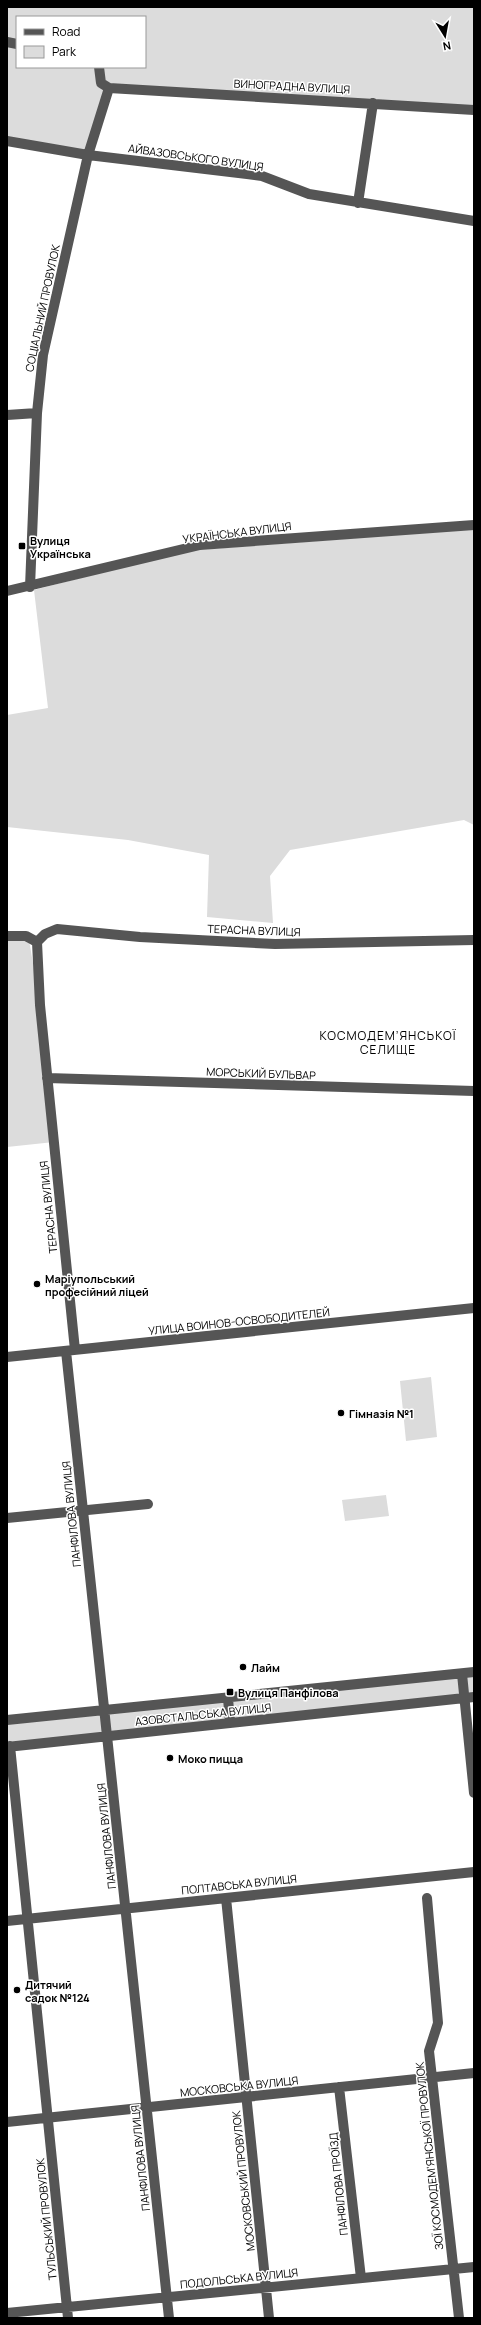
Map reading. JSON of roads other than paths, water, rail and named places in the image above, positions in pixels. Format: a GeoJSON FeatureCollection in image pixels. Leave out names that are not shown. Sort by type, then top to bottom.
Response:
{"type":"FeatureCollection","features":[{"type":"Feature","properties":{"kind":"street"},"geometry":{"type":"LineString","coordinates":[[99,68],[101,83],[109,88]]}},
{"type":"Feature","properties":{"kind":"street","name":"ВИНОГРАДНА ВУЛИЦЯ"},"geometry":{"type":"LineString","coordinates":[[109,88],[474,110]]}},
{"type":"Feature","properties":{"kind":"street","name":"СОЦІАЛЬНИЙ ПРОВУЛОК"},"geometry":{"type":"LineString","coordinates":[[30,587],[36,413],[43,356],[88,155],[109,88]]}},
{"type":"Feature","properties":{"kind":"street"},"geometry":{"type":"LineString","coordinates":[[358,203],[373,103]]}},
{"type":"Feature","properties":{"kind":"street","name":"АЙВАЗОВСЬКОГО ВУЛИЦЯ"},"geometry":{"type":"LineString","coordinates":[[7,141],[88,155],[262,176],[309,194],[474,221]]}},
{"type":"Feature","properties":{"kind":"street"},"geometry":{"type":"LineString","coordinates":[[7,415],[36,413]]}},
{"type":"Feature","properties":{"kind":"street","name":"УКРАЇНСЬКА ВУЛИЦЯ"},"geometry":{"type":"LineString","coordinates":[[7,591],[30,587],[200,545],[474,525]]}},
{"type":"Feature","properties":{"kind":"street","name":"ТЕРАСНА ВУЛИЦЯ"},"geometry":{"type":"LineString","coordinates":[[70,1351],[40,1005],[37,942],[45,934],[57,929],[140,937],[275,944],[474,940]]}},
{"type":"Feature","properties":{"kind":"street"},"geometry":{"type":"LineString","coordinates":[[7,936],[26,936],[37,942]]}},
{"type":"Feature","properties":{"kind":"street","name":"МОРСЬКИЙ БУЛЬВАР"},"geometry":{"type":"LineString","coordinates":[[47,1078],[474,1092]]}},
{"type":"Feature","properties":{"kind":"street","name":"УЛИЦА ВОИНОВ-ОСВОБОДИТЕЛЕЙ"},"geometry":{"type":"LineString","coordinates":[[7,1357],[474,1308]]}},
{"type":"Feature","properties":{"kind":"street","name":"ПАНФІЛОВА ВУЛИЦЯ"},"geometry":{"type":"LineString","coordinates":[[70,1351],[83,1510],[169,2318]]}},
{"type":"Feature","properties":{"kind":"street"},"geometry":{"type":"LineString","coordinates":[[7,1518],[148,1504]]}},
{"type":"Feature","properties":{"kind":"street","name":"АЗОВСТАЛЬСЬКА ВУЛИЦЯ"},"geometry":{"type":"LineString","coordinates":[[7,1720],[474,1672]]}},
{"type":"Feature","properties":{"kind":"street"},"geometry":{"type":"LineString","coordinates":[[462,1674],[469,1698],[474,1793]]}},
{"type":"Feature","properties":{"kind":"street"},"geometry":{"type":"LineString","coordinates":[[228,1698],[230,1723]]}},
{"type":"Feature","properties":{"kind":"street","name":"АЗОВСТАЛЬСЬКА ВУЛИЦЯ"},"geometry":{"type":"LineString","coordinates":[[8,1746],[469,1698]]}},
{"type":"Feature","properties":{"kind":"street","name":"ТУЛЬСЬКИЙ ПРОВУЛОК"},"geometry":{"type":"LineString","coordinates":[[8,1746],[68,2318]]}},
{"type":"Feature","properties":{"kind":"street","name":"ПОЛТАВСЬКА ВУЛИЦЯ"},"geometry":{"type":"LineString","coordinates":[[7,1921],[474,1872]]}},
{"type":"Feature","properties":{"kind":"street","name":"МОСКОВСЬКИЙ ПРОВУЛОК"},"geometry":{"type":"LineString","coordinates":[[226,1898],[269,2318]]}},
{"type":"Feature","properties":{"kind":"street","name":"ЗОЇ КОСМОДЕМ’ЯНСЬКОЇ ПРОВУЛОК"},"geometry":{"type":"LineString","coordinates":[[427,1898],[438,2023],[429,2051],[459,2318]]}},
{"type":"Feature","properties":{"kind":"street","name":"МОСКОВСЬКА ВУЛИЦЯ"},"geometry":{"type":"LineString","coordinates":[[7,2122],[474,2074]]}},
{"type":"Feature","properties":{"kind":"street","name":"ПАНФІЛОВА ПРОЇЗД"},"geometry":{"type":"LineString","coordinates":[[339,2088],[361,2278]]}},
{"type":"Feature","properties":{"kind":"street","name":"ПОДОЛЬСЬКА ВУЛИЦЯ"},"geometry":{"type":"LineString","coordinates":[[7,2313],[474,2267]]}},
{"type":"Feature","properties":{"kind":"place","name":"Вулиця Українська"},"geometry":{"type":"Point","coordinates":[22,546]}},
{"type":"Feature","properties":{"kind":"place","name":"Маріупольський професійний ліцей"},"geometry":{"type":"Point","coordinates":[37,1284]}},
{"type":"Feature","properties":{"kind":"place","name":"Гімназія №1"},"geometry":{"type":"Point","coordinates":[341,1413]}},
{"type":"Feature","properties":{"kind":"place","name":"Лайм"},"geometry":{"type":"Point","coordinates":[243,1667]}},
{"type":"Feature","properties":{"kind":"place","name":"Вулиця Панфілова"},"geometry":{"type":"Point","coordinates":[230,1692]}},
{"type":"Feature","properties":{"kind":"place","name":"Моко пицца"},"geometry":{"type":"Point","coordinates":[170,1758]}},
{"type":"Feature","properties":{"kind":"place","name":"Дитячий садок №124"},"geometry":{"type":"Point","coordinates":[17,1990]}},
{"type":"Feature","properties":{"kind":"district","name":"КОСМОДЕМ’ЯНСЬКОЇ СЕЛИЩЕ"},"geometry":{"type":"Point","coordinates":[388,1042]}}]}
